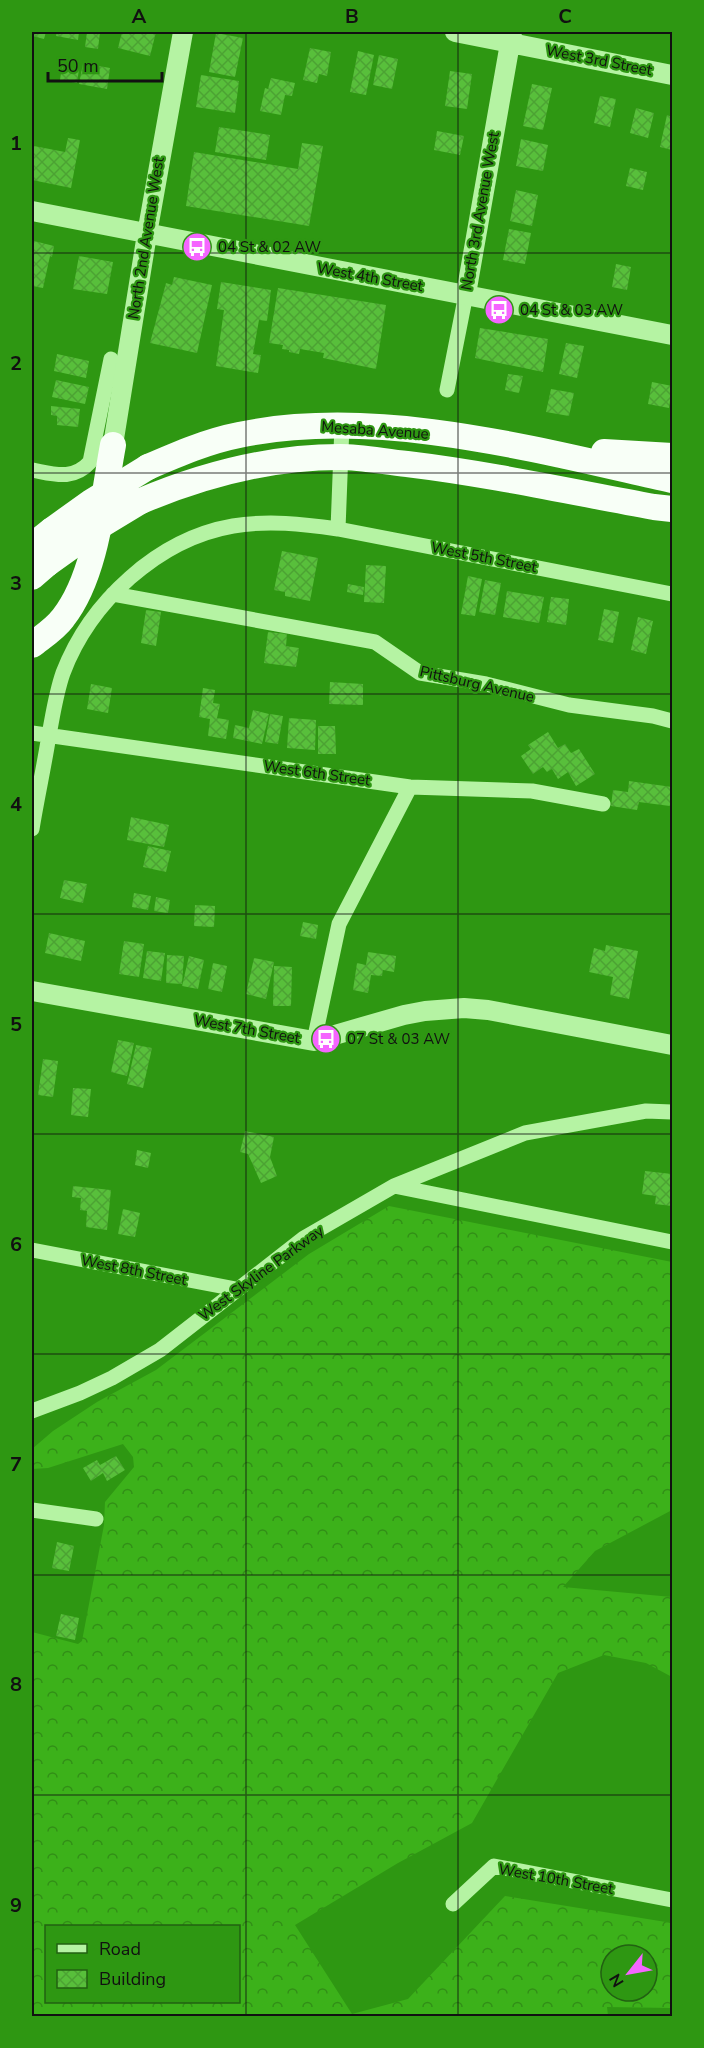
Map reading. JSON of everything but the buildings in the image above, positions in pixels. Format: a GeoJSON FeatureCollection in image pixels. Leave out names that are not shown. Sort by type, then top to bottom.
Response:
{"type":"FeatureCollection","features":[{"type":"Feature","properties":{"kind":"highway","name":"Mesaba Avenue"},"geometry":{"type":"LineString","coordinates":[[37,562],[52,530],[100,496],[148,467],[237,435],[284,428],[342,425],[411,430],[517,445],[672,480]]}},
{"type":"Feature","properties":{"kind":"highway"},"geometry":{"type":"LineString","coordinates":[[32,645],[63,619],[77,598],[94,549],[113,445]]}},
{"type":"Feature","properties":{"kind":"highway"},"geometry":{"type":"LineString","coordinates":[[517,445],[672,456]]}},
{"type":"Feature","properties":{"kind":"highway","name":"Mesaba Avenue"},"geometry":{"type":"LineString","coordinates":[[37,562],[141,501],[188,482],[231,469],[274,461],[341,457],[457,470],[672,509]]}},
{"type":"Feature","properties":{"kind":"street","name":"North 2nd Avenue West"},"geometry":{"type":"LineString","coordinates":[[113,445],[183,32]]}},
{"type":"Feature","properties":{"kind":"street","name":"West 3rd Street"},"geometry":{"type":"LineString","coordinates":[[455,32],[511,37],[672,75]]}},
{"type":"Feature","properties":{"kind":"street","name":"North 3rd Avenue West"},"geometry":{"type":"LineString","coordinates":[[447,390],[511,37]]}},
{"type":"Feature","properties":{"kind":"street","name":"West 4th Street"},"geometry":{"type":"LineString","coordinates":[[32,211],[672,335]]}},
{"type":"Feature","properties":{"kind":"street"},"geometry":{"type":"LineString","coordinates":[[32,470],[65,476],[82,471],[90,462],[111,359]]}},
{"type":"Feature","properties":{"kind":"street"},"geometry":{"type":"LineString","coordinates":[[338,528],[342,425]]}},
{"type":"Feature","properties":{"kind":"street","name":"West 5th Street"},"geometry":{"type":"LineString","coordinates":[[113,594],[166,551],[207,533],[233,526],[263,523],[296,523],[338,528],[672,594]]}},
{"type":"Feature","properties":{"kind":"street"},"geometry":{"type":"LineString","coordinates":[[32,830],[55,699],[63,673],[73,650],[113,594]]}},
{"type":"Feature","properties":{"kind":"street","name":"Pittsburg Avenue"},"geometry":{"type":"LineString","coordinates":[[113,594],[375,642],[420,674],[486,684],[569,705],[653,716],[672,721]]}},
{"type":"Feature","properties":{"kind":"street","name":"West 6th Street"},"geometry":{"type":"LineString","coordinates":[[32,733],[410,787],[532,791],[603,804]]}},
{"type":"Feature","properties":{"kind":"street"},"geometry":{"type":"LineString","coordinates":[[314,1041],[339,924],[410,787]]}},
{"type":"Feature","properties":{"kind":"street","name":"West 7th Street"},"geometry":{"type":"LineString","coordinates":[[32,991],[314,1041],[405,1015],[464,1008],[488,1010],[672,1045]]}},
{"type":"Feature","properties":{"kind":"street","name":"West Skyline Parkway"},"geometry":{"type":"LineString","coordinates":[[32,1411],[112,1378],[160,1350],[304,1238],[394,1186],[525,1133],[646,1111],[672,1112]]}},
{"type":"Feature","properties":{"kind":"street"},"geometry":{"type":"LineString","coordinates":[[394,1186],[672,1242]]}},
{"type":"Feature","properties":{"kind":"street","name":"West 8th Street"},"geometry":{"type":"LineString","coordinates":[[32,1250],[236,1289]]}},
{"type":"Feature","properties":{"kind":"street"},"geometry":{"type":"LineString","coordinates":[[32,1510],[96,1520]]}},
{"type":"Feature","properties":{"kind":"street","name":"West 10th Street"},"geometry":{"type":"LineString","coordinates":[[453,1904],[494,1866],[672,1900]]}},
{"type":"Feature","properties":{"kind":"green space"},"geometry":{"type":"Polygon","coordinates":[[[389,1206],[672,1262],[672,1510],[595,1551],[563,1587],[672,1597],[672,1677],[646,1663],[604,1655],[558,1673],[472,1823],[398,1863],[295,1925],[352,2014],[408,1999],[505,1896],[672,1923],[672,2008],[607,2007],[608,2016],[32,2016],[32,1632],[78,1644],[82,1641],[104,1525],[105,1502],[134,1467],[133,1457],[123,1444],[48,1468],[32,1469],[32,1449],[53,1431],[97,1402],[156,1370],[309,1254],[389,1206]]]}},
{"type":"Feature","properties":{"kind":"place","name":"04 St & 02 AW"},"geometry":{"type":"Point","coordinates":[197,247]}},
{"type":"Feature","properties":{"kind":"place","name":"04 St & 03 AW"},"geometry":{"type":"Point","coordinates":[499,310]}},
{"type":"Feature","properties":{"kind":"place","name":"07 St & 03 AW"},"geometry":{"type":"Point","coordinates":[326,1039]}}]}
